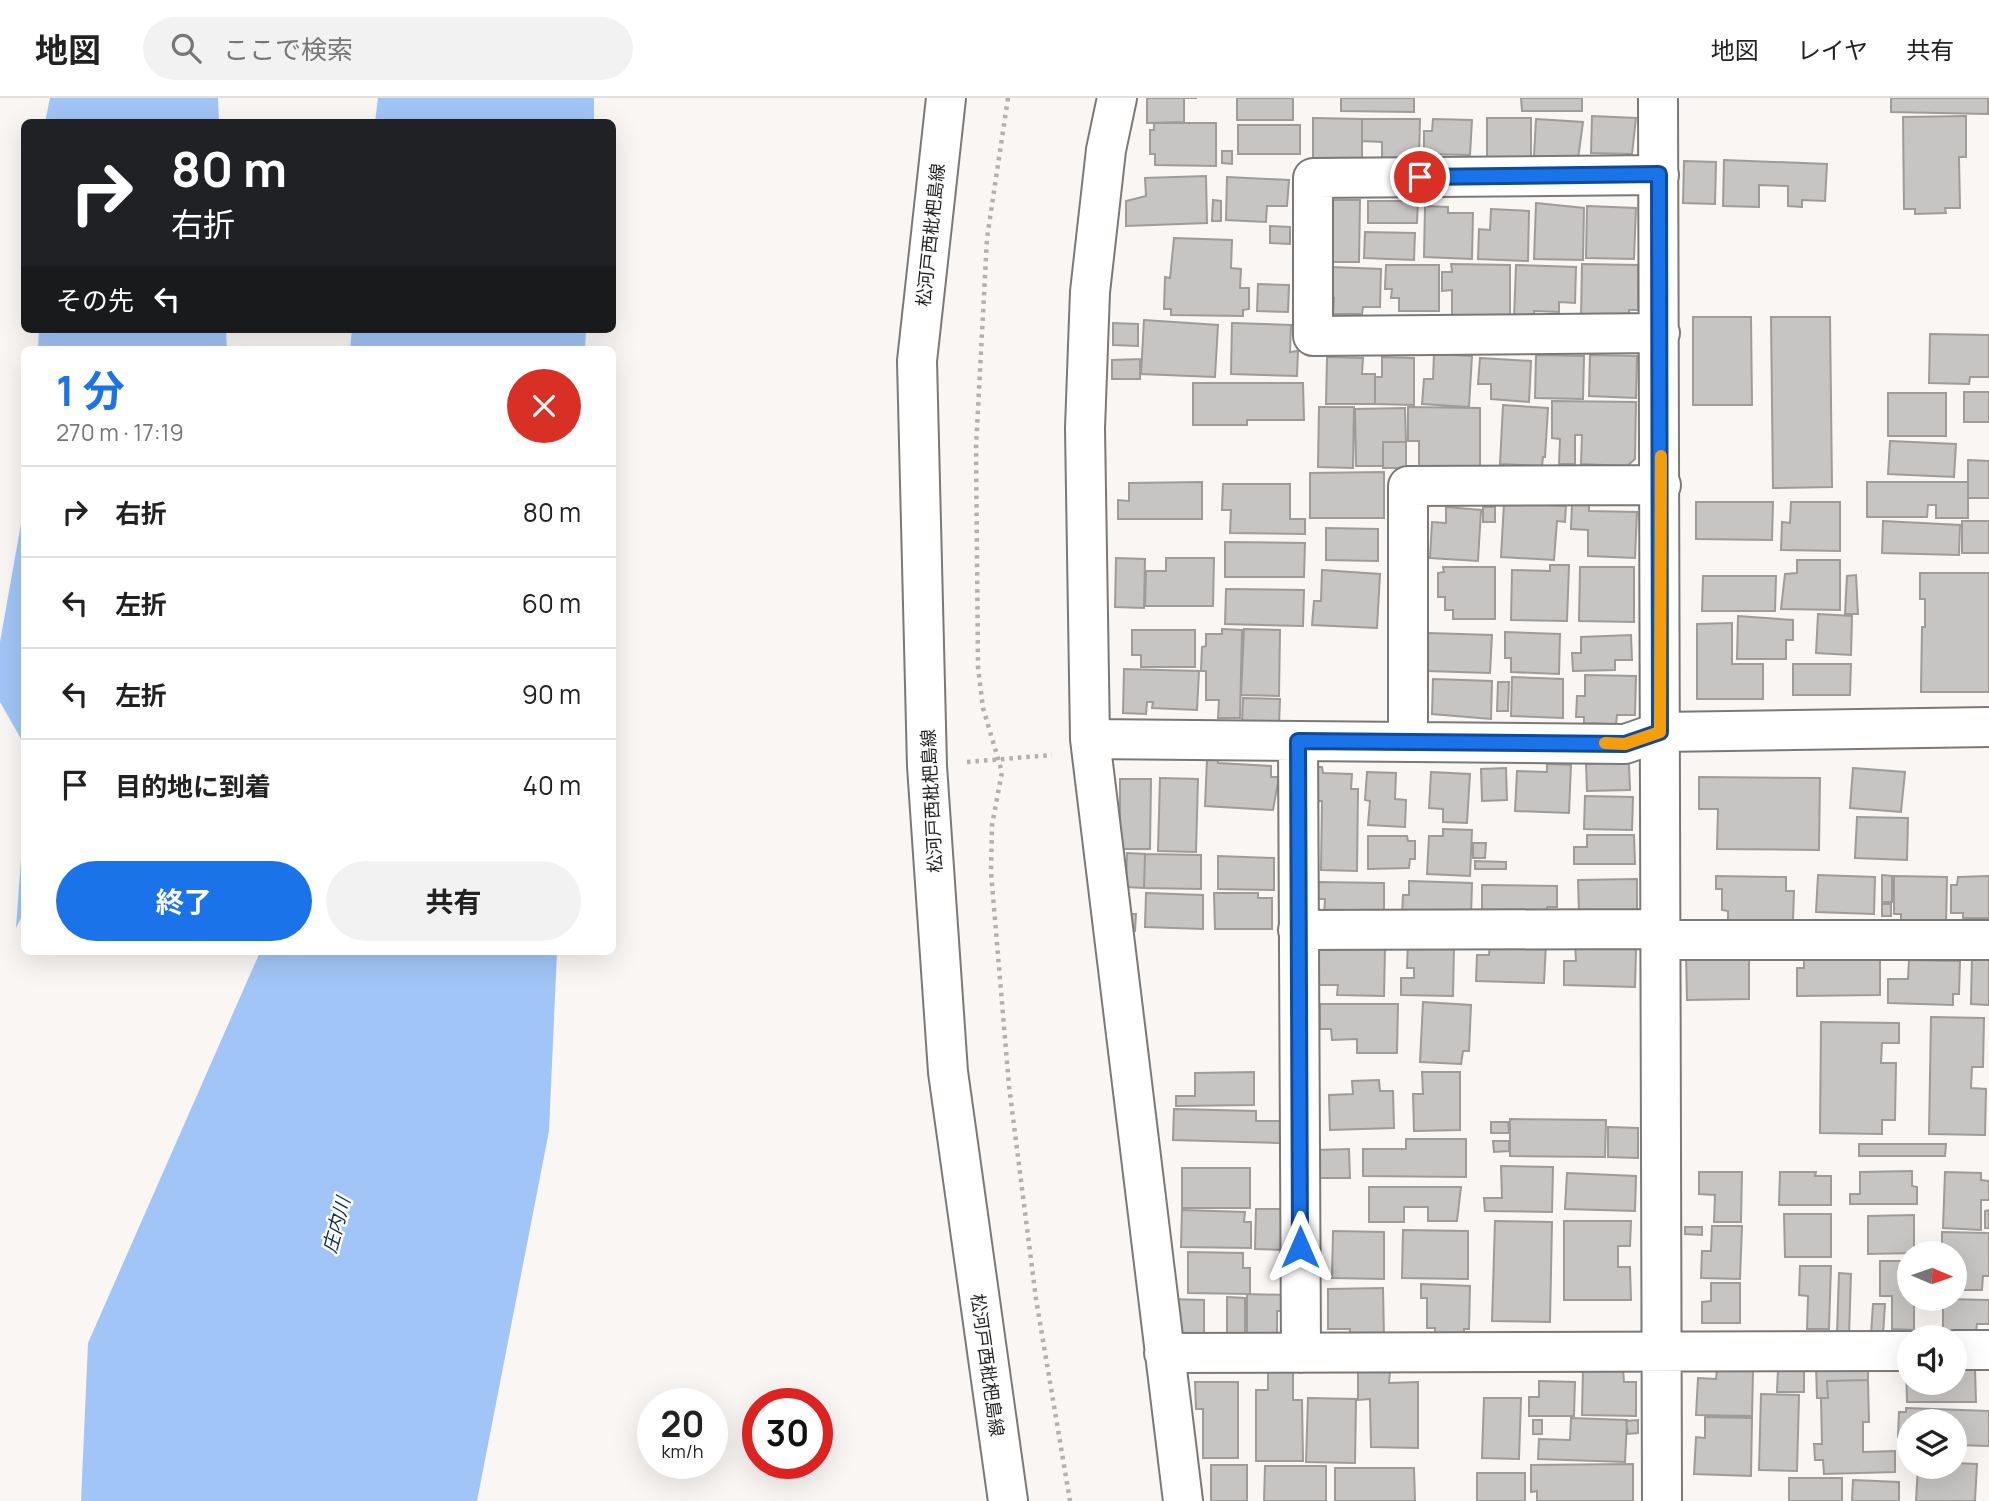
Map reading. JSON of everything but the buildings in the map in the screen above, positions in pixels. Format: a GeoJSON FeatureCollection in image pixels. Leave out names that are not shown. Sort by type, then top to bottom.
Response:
{"type":"FeatureCollection","features":[{"type":"Feature","properties":{"kind":"street","name":"松河戸西枇杷島線"},"geometry":{"type":"LineString","coordinates":[[946,98],[917,361],[927,766],[948,1072],[1008,1501]]}},
{"type":"Feature","properties":{"kind":"street"},"geometry":{"type":"LineString","coordinates":[[1117,98],[1106,149],[1090,292],[1085,428],[1091,745],[1183,1501]]}},
{"type":"Feature","properties":{"kind":"street"},"geometry":{"type":"LineString","coordinates":[[1658,98],[1662,1501]]}},
{"type":"Feature","properties":{"kind":"street"},"geometry":{"type":"LineString","coordinates":[[1659,174],[1313,178],[1313,336],[1660,333]]}},
{"type":"Feature","properties":{"kind":"street"},"geometry":{"type":"LineString","coordinates":[[1408,740],[1408,486],[1661,485]]}},
{"type":"Feature","properties":{"kind":"street"},"geometry":{"type":"LineString","coordinates":[[1091,745],[1408,740],[1625,744],[1660,732],[1989,727]]}},
{"type":"Feature","properties":{"kind":"street"},"geometry":{"type":"LineString","coordinates":[[1298,741],[1301,1353]]}},
{"type":"Feature","properties":{"kind":"street"},"geometry":{"type":"LineString","coordinates":[[1298,930],[1989,940]]}},
{"type":"Feature","properties":{"kind":"street"},"geometry":{"type":"LineString","coordinates":[[1164,1353],[1897,1350]]}},
{"type":"Feature","properties":{"kind":"street"},"geometry":{"type":"LineString","coordinates":[[1967,1350],[1989,1350]]}},
{"type":"Feature","properties":{"kind":"path"},"geometry":{"type":"LineString","coordinates":[[1008,98],[986,238],[976,447],[978,667],[982,708],[1002,772],[992,825],[991,872],[1009,1086],[1036,1299],[1070,1501]]}},
{"type":"Feature","properties":{"kind":"path"},"geometry":{"type":"LineString","coordinates":[[927,766],[1000,759],[1091,745]]}},
{"type":"Feature","properties":{"kind":"water"},"geometry":{"type":"Polygon","coordinates":[[[50,98],[218,98],[219,119],[46,119],[50,98]]]}},
{"type":"Feature","properties":{"kind":"water"},"geometry":{"type":"Polygon","coordinates":[[[378,98],[594,98],[594,119],[375,119],[378,98]]]}},
{"type":"Feature","properties":{"kind":"water"},"geometry":{"type":"Polygon","coordinates":[[[39,333],[226,333],[227,346],[38,346],[39,333]]]}},
{"type":"Feature","properties":{"kind":"water"},"geometry":{"type":"Polygon","coordinates":[[[352,333],[586,333],[585,346],[350,346],[352,333]]]}},
{"type":"Feature","properties":{"kind":"water"},"geometry":{"type":"Polygon","coordinates":[[[21,524],[21,739],[0,702],[0,642],[21,524]]]}},
{"type":"Feature","properties":{"kind":"water"},"geometry":{"type":"Polygon","coordinates":[[[21,859],[21,918],[16,928],[21,859]]]}},
{"type":"Feature","properties":{"kind":"water","name":"庄内川"},"geometry":{"type":"Polygon","coordinates":[[[259,955],[557,955],[549,1131],[477,1501],[81,1501],[88,1343],[259,955]]]}},
{"type":"Feature","properties":{"kind":"slow traffic"},"geometry":{"type":"LineString","coordinates":[[1605,743],[1625,744],[1660,732],[1661,456]]}},
{"type":"Feature","properties":{"kind":"route"},"geometry":{"type":"LineString","coordinates":[[1300,1247],[1298,741],[1625,744],[1660,732],[1659,174],[1420,177]]}}]}
